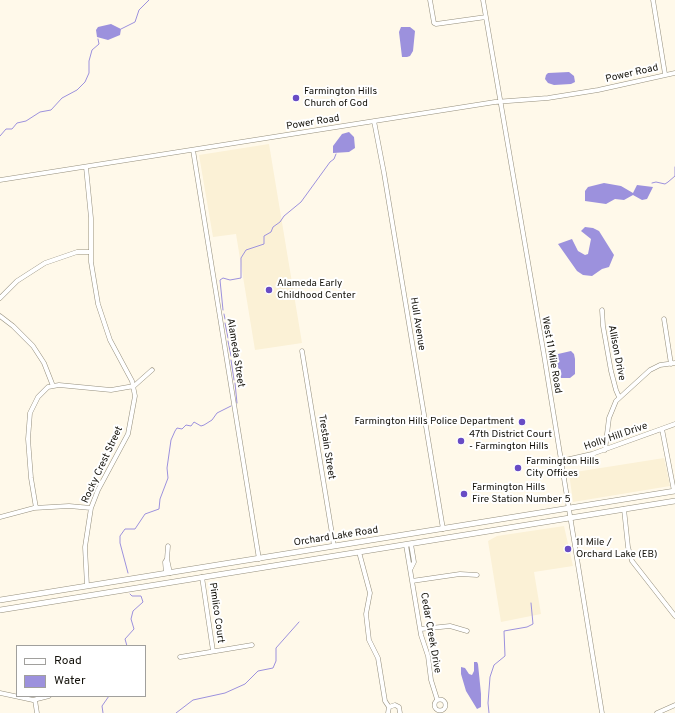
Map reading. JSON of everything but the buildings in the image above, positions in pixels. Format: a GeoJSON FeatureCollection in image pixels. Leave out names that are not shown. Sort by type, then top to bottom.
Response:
{"type":"FeatureCollection","features":[{"type":"Feature","properties":{"kind":"main road","name":"Orchard Lake Road"},"geometry":{"type":"LineString","coordinates":[[0,600],[675,491]]}},
{"type":"Feature","properties":{"kind":"main road","name":"Orchard Lake Road"},"geometry":{"type":"LineString","coordinates":[[0,610],[675,501]]}},
{"type":"Feature","properties":{"kind":"main road"},"geometry":{"type":"LineString","coordinates":[[582,516],[582,508],[585,505]]}},
{"type":"Feature","properties":{"kind":"main road"},"geometry":{"type":"LineString","coordinates":[[552,521],[556,516],[555,510]]}},
{"type":"Feature","properties":{"kind":"main road"},"geometry":{"type":"LineString","coordinates":[[476,533],[476,527],[479,523]]}},
{"type":"Feature","properties":{"kind":"main road"},"geometry":{"type":"LineString","coordinates":[[466,525],[467,535]]}},
{"type":"Feature","properties":{"kind":"main road"},"geometry":{"type":"LineString","coordinates":[[406,544],[415,540],[442,536],[445,534],[443,529]]}},
{"type":"Feature","properties":{"kind":"main road"},"geometry":{"type":"LineString","coordinates":[[359,552],[358,546],[362,542]]}},
{"type":"Feature","properties":{"kind":"main road"},"geometry":{"type":"LineString","coordinates":[[270,566],[282,561],[310,557],[312,555],[312,550]]}},
{"type":"Feature","properties":{"kind":"main road"},"geometry":{"type":"LineString","coordinates":[[222,574],[222,568],[227,563]]}},
{"type":"Feature","properties":{"kind":"main road"},"geometry":{"type":"LineString","coordinates":[[109,592],[114,588],[138,584],[141,581],[140,577]]}},
{"type":"Feature","properties":{"kind":"main road"},"geometry":{"type":"LineString","coordinates":[[37,604],[36,598],[40,593]]}},
{"type":"Feature","properties":{"kind":"street"},"geometry":{"type":"LineString","coordinates":[[430,0],[434,23],[436,24],[486,17]]}},
{"type":"Feature","properties":{"kind":"street","name":"West 11 Mile Road"},"geometry":{"type":"LineString","coordinates":[[483,0],[602,713]]}},
{"type":"Feature","properties":{"kind":"street"},"geometry":{"type":"LineString","coordinates":[[653,0],[665,74]]}},
{"type":"Feature","properties":{"kind":"street","name":"Power Road"},"geometry":{"type":"LineString","coordinates":[[0,180],[500,101],[548,98],[598,90],[675,73]]}},
{"type":"Feature","properties":{"kind":"street","name":"Hull Avenue"},"geometry":{"type":"LineString","coordinates":[[374,121],[383,167],[443,529]]}},
{"type":"Feature","properties":{"kind":"street","name":"Alameda Street"},"geometry":{"type":"LineString","coordinates":[[194,150],[259,559]]}},
{"type":"Feature","properties":{"kind":"street","name":"Rocky Crest Street"},"geometry":{"type":"LineString","coordinates":[[86,167],[91,218],[90,252],[101,316],[110,340],[134,386],[134,406],[128,434],[98,490],[91,508],[85,547],[87,586]]}},
{"type":"Feature","properties":{"kind":"street"},"geometry":{"type":"LineString","coordinates":[[0,298],[17,281],[45,263],[77,252],[90,252]]}},
{"type":"Feature","properties":{"kind":"street","name":"Allison Drive"},"geometry":{"type":"LineString","coordinates":[[602,310],[602,320],[609,362],[619,397]]}},
{"type":"Feature","properties":{"kind":"street"},"geometry":{"type":"LineString","coordinates":[[0,316],[13,326],[33,346],[44,363],[53,386]]}},
{"type":"Feature","properties":{"kind":"street"},"geometry":{"type":"LineString","coordinates":[[605,450],[610,412],[619,397],[650,370],[660,365],[673,364],[664,319]]}},
{"type":"Feature","properties":{"kind":"street","name":"Trestain Street"},"geometry":{"type":"LineString","coordinates":[[302,351],[334,546]]}},
{"type":"Feature","properties":{"kind":"street"},"geometry":{"type":"LineString","coordinates":[[36,508],[28,453],[30,415],[38,397],[48,388],[53,386],[71,385],[112,390],[134,386],[152,370]]}},
{"type":"Feature","properties":{"kind":"street","name":"Holly Hill Drive"},"geometry":{"type":"LineString","coordinates":[[560,460],[605,450],[675,424]]}},
{"type":"Feature","properties":{"kind":"street"},"geometry":{"type":"LineString","coordinates":[[662,429],[675,491]]}},
{"type":"Feature","properties":{"kind":"street"},"geometry":{"type":"LineString","coordinates":[[0,517],[36,508],[69,506],[91,508]]}},
{"type":"Feature","properties":{"kind":"street"},"geometry":{"type":"LineString","coordinates":[[624,509],[628,547],[632,561],[675,616]]}},
{"type":"Feature","properties":{"kind":"street","name":"Cedar Creek Drive"},"geometry":{"type":"LineString","coordinates":[[406,544],[414,562],[411,569],[412,581],[420,629],[428,656],[432,688],[437,700]]}},
{"type":"Feature","properties":{"kind":"street"},"geometry":{"type":"LineString","coordinates":[[168,546],[168,573]]}},
{"type":"Feature","properties":{"kind":"street"},"geometry":{"type":"LineString","coordinates":[[359,552],[370,593],[366,614],[369,640],[378,658],[385,700],[389,707],[388,713]]}},
{"type":"Feature","properties":{"kind":"street"},"geometry":{"type":"LineString","coordinates":[[412,581],[460,574],[477,575]]}},
{"type":"Feature","properties":{"kind":"street","name":"Pimlico Court"},"geometry":{"type":"LineString","coordinates":[[202,577],[213,651]]}},
{"type":"Feature","properties":{"kind":"street"},"geometry":{"type":"LineString","coordinates":[[420,629],[450,626],[467,631]]}},
{"type":"Feature","properties":{"kind":"street","name":"Pimlico Court"},"geometry":{"type":"LineString","coordinates":[[180,657],[252,645]]}},
{"type":"Feature","properties":{"kind":"street"},"geometry":{"type":"LineString","coordinates":[[0,693],[16,696]]}},
{"type":"Feature","properties":{"kind":"street"},"geometry":{"type":"LineString","coordinates":[[20,697],[35,700],[46,697]]}},
{"type":"Feature","properties":{"kind":"street"},"geometry":{"type":"LineString","coordinates":[[35,700],[37,713]]}},
{"type":"Feature","properties":{"kind":"street"},"geometry":{"type":"LineString","coordinates":[[389,707],[393,705],[397,706],[400,709],[400,713]]}},
{"type":"Feature","properties":{"kind":"street"},"geometry":{"type":"LineString","coordinates":[[657,713],[675,705]]}},
{"type":"Feature","properties":{"kind":"shaded area","name":"Alameda Early Childhood Center"},"geometry":{"type":"Polygon","coordinates":[[[269,144],[302,343],[255,350],[236,234],[213,237],[199,155],[269,144]]]}},
{"type":"Feature","properties":{"kind":"shaded area"},"geometry":{"type":"Polygon","coordinates":[[[664,458],[670,486],[573,502],[569,473],[664,458]]]}},
{"type":"Feature","properties":{"kind":"shaded area"},"geometry":{"type":"Polygon","coordinates":[[[564,526],[573,566],[534,572],[541,614],[501,622],[488,541],[497,536],[564,526]]]}},
{"type":"Feature","properties":{"kind":"water"},"geometry":{"type":"Polygon","coordinates":[[[111,24],[121,29],[120,35],[108,40],[97,37],[96,30],[98,27],[111,24]]]}},
{"type":"Feature","properties":{"kind":"water"},"geometry":{"type":"Polygon","coordinates":[[[401,27],[410,27],[415,31],[413,51],[410,56],[407,57],[402,57],[399,32],[401,27]]]}},
{"type":"Feature","properties":{"kind":"water"},"geometry":{"type":"Polygon","coordinates":[[[569,72],[574,76],[575,82],[571,84],[554,85],[548,83],[545,79],[548,73],[569,72]]]}},
{"type":"Feature","properties":{"kind":"water"},"geometry":{"type":"Polygon","coordinates":[[[349,132],[354,137],[355,148],[349,152],[333,153],[333,146],[342,134],[349,132]]]}},
{"type":"Feature","properties":{"kind":"water"},"geometry":{"type":"Polygon","coordinates":[[[604,183],[621,186],[633,193],[637,185],[653,187],[647,199],[642,200],[633,195],[624,200],[615,199],[606,204],[585,201],[585,191],[588,187],[604,183]]]}},
{"type":"Feature","properties":{"kind":"water"},"geometry":{"type":"Polygon","coordinates":[[[585,227],[593,228],[599,231],[614,255],[609,267],[602,269],[592,276],[583,275],[577,271],[558,244],[572,239],[578,251],[585,255],[588,254],[591,239],[581,231],[585,227]]]}},
{"type":"Feature","properties":{"kind":"water"},"geometry":{"type":"Polygon","coordinates":[[[571,351],[574,354],[575,359],[575,374],[570,378],[561,378],[557,363],[552,356],[553,353],[558,354],[571,351]]]}},
{"type":"Feature","properties":{"kind":"water"},"geometry":{"type":"Polygon","coordinates":[[[474,662],[477,662],[478,664],[481,694],[481,707],[477,709],[466,691],[461,674],[461,667],[465,668],[469,674],[472,675],[474,671],[474,662]]]}},
{"type":"Feature","properties":{"kind":"waterway"},"geometry":{"type":"LineString","coordinates":[[121,29],[135,22],[139,10],[149,0]]}},
{"type":"Feature","properties":{"kind":"waterway"},"geometry":{"type":"LineString","coordinates":[[0,136],[6,129],[12,129],[17,123],[26,121],[40,112],[51,110],[62,98],[77,90],[85,82],[89,73],[89,61],[92,50],[99,44],[98,39]]}},
{"type":"Feature","properties":{"kind":"waterway"},"geometry":{"type":"LineString","coordinates":[[223,310],[220,280],[223,278],[230,280],[241,278],[241,258],[246,250],[264,244],[264,236],[271,232],[273,227],[301,202],[330,162],[334,159],[336,154]]}},
{"type":"Feature","properties":{"kind":"waterway"},"geometry":{"type":"LineString","coordinates":[[652,183],[656,182],[665,184],[668,182],[675,176],[675,167]]}},
{"type":"Feature","properties":{"kind":"waterway"},"geometry":{"type":"LineString","coordinates":[[224,314],[225,319]]}},
{"type":"Feature","properties":{"kind":"waterway"},"geometry":{"type":"LineString","coordinates":[[225,323],[228,338]]}},
{"type":"Feature","properties":{"kind":"waterway"},"geometry":{"type":"LineString","coordinates":[[228,341],[231,356]]}},
{"type":"Feature","properties":{"kind":"waterway"},"geometry":{"type":"LineString","coordinates":[[231,360],[234,380]]}},
{"type":"Feature","properties":{"kind":"waterway"},"geometry":{"type":"LineString","coordinates":[[235,383],[237,403]]}},
{"type":"Feature","properties":{"kind":"waterway"},"geometry":{"type":"LineString","coordinates":[[128,573],[120,543],[120,536],[125,529],[135,529],[145,514],[159,509],[160,499],[168,478],[167,468],[171,440],[175,431],[177,428],[182,429],[186,425],[191,426],[194,422],[201,426],[204,425],[212,420],[217,413],[231,406]]}},
{"type":"Feature","properties":{"kind":"waterway"},"geometry":{"type":"LineString","coordinates":[[127,645],[125,639],[134,629],[131,619],[133,611],[143,602],[141,596],[132,596],[130,594]]}},
{"type":"Feature","properties":{"kind":"waterway"},"geometry":{"type":"LineString","coordinates":[[489,713],[488,703],[490,677],[494,665],[505,656],[504,631],[527,627],[533,624],[531,603]]}},
{"type":"Feature","properties":{"kind":"waterway"},"geometry":{"type":"LineString","coordinates":[[176,713],[193,700],[225,693],[245,684],[258,671],[273,668],[276,661],[276,648],[299,622]]}},
{"type":"Feature","properties":{"kind":"waterway"},"geometry":{"type":"LineString","coordinates":[[103,713],[102,706],[108,697]]}},
{"type":"Feature","properties":{"kind":"place","name":"Farmington Hills Church of God"},"geometry":{"type":"Point","coordinates":[296,98]}},
{"type":"Feature","properties":{"kind":"place","name":"Alameda Early Childhood Center"},"geometry":{"type":"Point","coordinates":[269,290]}},
{"type":"Feature","properties":{"kind":"place","name":"Farmington Hills Police Department"},"geometry":{"type":"Point","coordinates":[522,422]}},
{"type":"Feature","properties":{"kind":"place","name":"47th District Court - Farmington Hills"},"geometry":{"type":"Point","coordinates":[461,441]}},
{"type":"Feature","properties":{"kind":"place","name":"Farmington Hills City Offices"},"geometry":{"type":"Point","coordinates":[518,468]}},
{"type":"Feature","properties":{"kind":"place","name":"Farmington Hills Fire Station Number 5"},"geometry":{"type":"Point","coordinates":[464,494]}},
{"type":"Feature","properties":{"kind":"place","name":"11 Mile / Orchard Lake (EB)"},"geometry":{"type":"Point","coordinates":[568,549]}}]}
